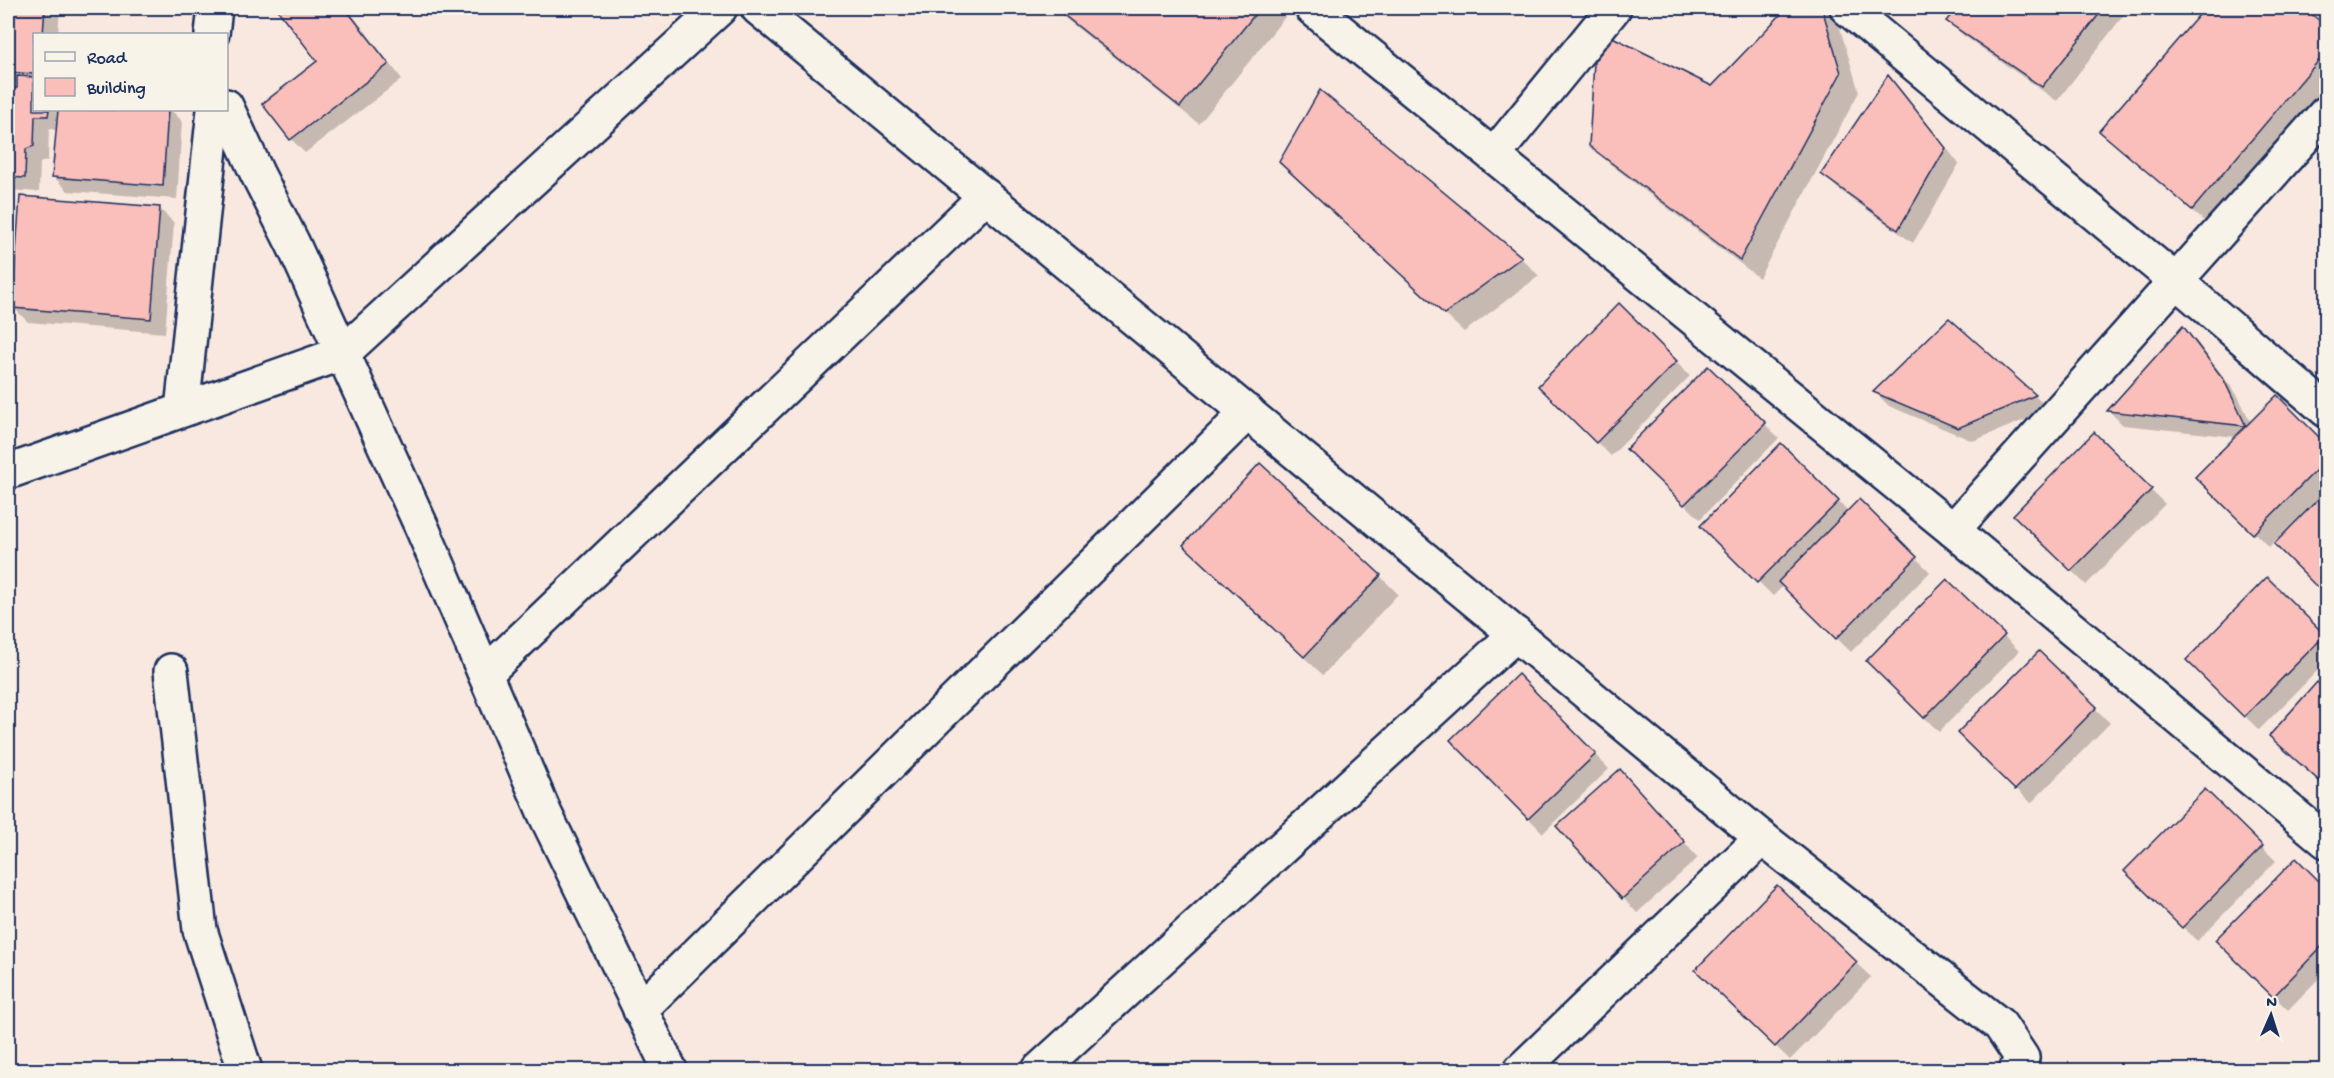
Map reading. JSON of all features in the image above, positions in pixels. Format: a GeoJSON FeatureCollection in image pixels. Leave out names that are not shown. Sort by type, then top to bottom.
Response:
{"type":"FeatureCollection","features":[{"type":"Feature","properties":{"kind":"street"},"geometry":{"type":"LineString","coordinates":[[212,33],[214,8]]}},
{"type":"Feature","properties":{"kind":"street"},"geometry":{"type":"LineString","coordinates":[[8,472],[343,353],[720,8]]}},
{"type":"Feature","properties":{"kind":"street"},"geometry":{"type":"LineString","coordinates":[[758,8],[1762,838],[2000,1025],[2022,1058],[2016,1071]]}},
{"type":"Feature","properties":{"kind":"street"},"geometry":{"type":"LineString","coordinates":[[1312,8],[1953,530],[2326,841]]}},
{"type":"Feature","properties":{"kind":"street"},"geometry":{"type":"LineString","coordinates":[[1494,155],[1614,8]]}},
{"type":"Feature","properties":{"kind":"street"},"geometry":{"type":"LineString","coordinates":[[1847,8],[2176,281],[2326,410]]}},
{"type":"Feature","properties":{"kind":"street"},"geometry":{"type":"LineString","coordinates":[[228,110],[343,353],[545,814],[670,1071]]}},
{"type":"Feature","properties":{"kind":"street"},"geometry":{"type":"LineString","coordinates":[[182,410],[214,111]]}},
{"type":"Feature","properties":{"kind":"street"},"geometry":{"type":"LineString","coordinates":[[1953,530],[2326,113]]}},
{"type":"Feature","properties":{"kind":"street"},"geometry":{"type":"LineString","coordinates":[[485,674],[986,196]]}},
{"type":"Feature","properties":{"kind":"street"},"geometry":{"type":"LineString","coordinates":[[640,1010],[1248,412]]}},
{"type":"Feature","properties":{"kind":"street"},"geometry":{"type":"LineString","coordinates":[[1039,1071],[1516,634]]}},
{"type":"Feature","properties":{"kind":"street"},"geometry":{"type":"LineString","coordinates":[[171,671],[200,930],[245,1071]]}},
{"type":"Feature","properties":{"kind":"street"},"geometry":{"type":"LineString","coordinates":[[1521,1071],[1762,838]]}},
{"type":"Feature","properties":{"kind":"building"},"geometry":{"type":"Polygon","coordinates":[[[8,8],[45,8],[43,33],[33,33],[33,74],[8,72],[8,8]]]}},
{"type":"Feature","properties":{"kind":"building"},"geometry":{"type":"Polygon","coordinates":[[[276,8],[345,8],[389,64],[290,140],[262,104],[317,61],[276,8]]]}},
{"type":"Feature","properties":{"kind":"building"},"geometry":{"type":"Polygon","coordinates":[[[1055,8],[1260,8],[1180,107],[1055,8]]]}},
{"type":"Feature","properties":{"kind":"building"},"geometry":{"type":"Polygon","coordinates":[[[1787,8],[1822,8],[1841,73],[1740,260],[1589,146],[1596,29],[1712,86],[1787,8]]]}},
{"type":"Feature","properties":{"kind":"building"},"geometry":{"type":"Polygon","coordinates":[[[1957,8],[2104,8],[2042,87],[1946,21],[1957,8]]]}},
{"type":"Feature","properties":{"kind":"building"},"geometry":{"type":"Polygon","coordinates":[[[2205,8],[2304,8],[2326,26],[2326,52],[2192,210],[2099,131],[2205,8]]]}},
{"type":"Feature","properties":{"kind":"building"},"geometry":{"type":"Polygon","coordinates":[[[1888,75],[1946,148],[1898,230],[1821,174],[1888,75]]]}},
{"type":"Feature","properties":{"kind":"building"},"geometry":{"type":"Polygon","coordinates":[[[17,76],[33,77],[33,111],[49,111],[48,116],[35,116],[34,146],[26,149],[25,178],[8,177],[8,88],[17,88],[17,76]]]}},
{"type":"Feature","properties":{"kind":"building"},"geometry":{"type":"Polygon","coordinates":[[[1320,90],[1522,257],[1444,314],[1279,162],[1320,90]]]}},
{"type":"Feature","properties":{"kind":"building"},"geometry":{"type":"Polygon","coordinates":[[[58,111],[168,111],[163,186],[52,177],[58,111]]]}},
{"type":"Feature","properties":{"kind":"building"},"geometry":{"type":"Polygon","coordinates":[[[20,196],[160,207],[151,319],[12,308],[20,196]]]}},
{"type":"Feature","properties":{"kind":"building"},"geometry":{"type":"Polygon","coordinates":[[[1619,303],[1677,361],[1596,443],[1538,386],[1619,303]]]}},
{"type":"Feature","properties":{"kind":"building"},"geometry":{"type":"Polygon","coordinates":[[[1949,318],[2036,395],[1958,428],[1873,392],[1949,318]]]}},
{"type":"Feature","properties":{"kind":"building"},"geometry":{"type":"Polygon","coordinates":[[[2183,326],[2224,380],[2246,426],[2107,411],[2183,326]]]}},
{"type":"Feature","properties":{"kind":"building"},"geometry":{"type":"Polygon","coordinates":[[[1708,366],[1766,423],[1684,505],[1626,449],[1708,366]]]}},
{"type":"Feature","properties":{"kind":"building"},"geometry":{"type":"Polygon","coordinates":[[[2277,395],[2326,444],[2326,460],[2253,534],[2195,477],[2277,395]]]}},
{"type":"Feature","properties":{"kind":"building"},"geometry":{"type":"Polygon","coordinates":[[[2094,432],[2152,489],[2071,571],[2013,515],[2094,432]]]}},
{"type":"Feature","properties":{"kind":"building"},"geometry":{"type":"Polygon","coordinates":[[[1781,443],[1839,501],[1757,583],[1700,526],[1781,443]]]}},
{"type":"Feature","properties":{"kind":"building"},"geometry":{"type":"Polygon","coordinates":[[[1260,463],[1381,575],[1304,657],[1183,545],[1260,463]]]}},
{"type":"Feature","properties":{"kind":"building"},"geometry":{"type":"Polygon","coordinates":[[[2326,491],[2326,596],[2274,544],[2326,491]]]}},
{"type":"Feature","properties":{"kind":"building"},"geometry":{"type":"Polygon","coordinates":[[[1859,499],[1917,557],[1836,639],[1778,582],[1859,499]]]}},
{"type":"Feature","properties":{"kind":"building"},"geometry":{"type":"Polygon","coordinates":[[[2267,577],[2325,635],[2244,717],[2186,660],[2267,577]]]}},
{"type":"Feature","properties":{"kind":"building"},"geometry":{"type":"Polygon","coordinates":[[[1947,579],[2005,635],[1924,718],[1866,661],[1947,579]]]}},
{"type":"Feature","properties":{"kind":"building"},"geometry":{"type":"Polygon","coordinates":[[[2039,651],[2097,707],[2015,790],[1957,733],[2039,651]]]}},
{"type":"Feature","properties":{"kind":"building"},"geometry":{"type":"Polygon","coordinates":[[[1518,674],[1596,754],[1528,819],[1450,740],[1518,674]]]}},
{"type":"Feature","properties":{"kind":"building"},"geometry":{"type":"Polygon","coordinates":[[[2317,682],[2326,691],[2326,787],[2269,736],[2317,682]]]}},
{"type":"Feature","properties":{"kind":"building"},"geometry":{"type":"Polygon","coordinates":[[[1620,769],[1685,842],[1622,899],[1556,826],[1620,769]]]}},
{"type":"Feature","properties":{"kind":"building"},"geometry":{"type":"Polygon","coordinates":[[[2205,789],[2263,846],[2182,928],[2124,871],[2205,789]]]}},
{"type":"Feature","properties":{"kind":"building"},"geometry":{"type":"Polygon","coordinates":[[[2296,858],[2326,888],[2326,942],[2273,997],[2215,940],[2296,858]]]}},
{"type":"Feature","properties":{"kind":"building"},"geometry":{"type":"Polygon","coordinates":[[[1777,885],[1857,962],[1775,1047],[1695,970],[1777,885]]]}}]}
